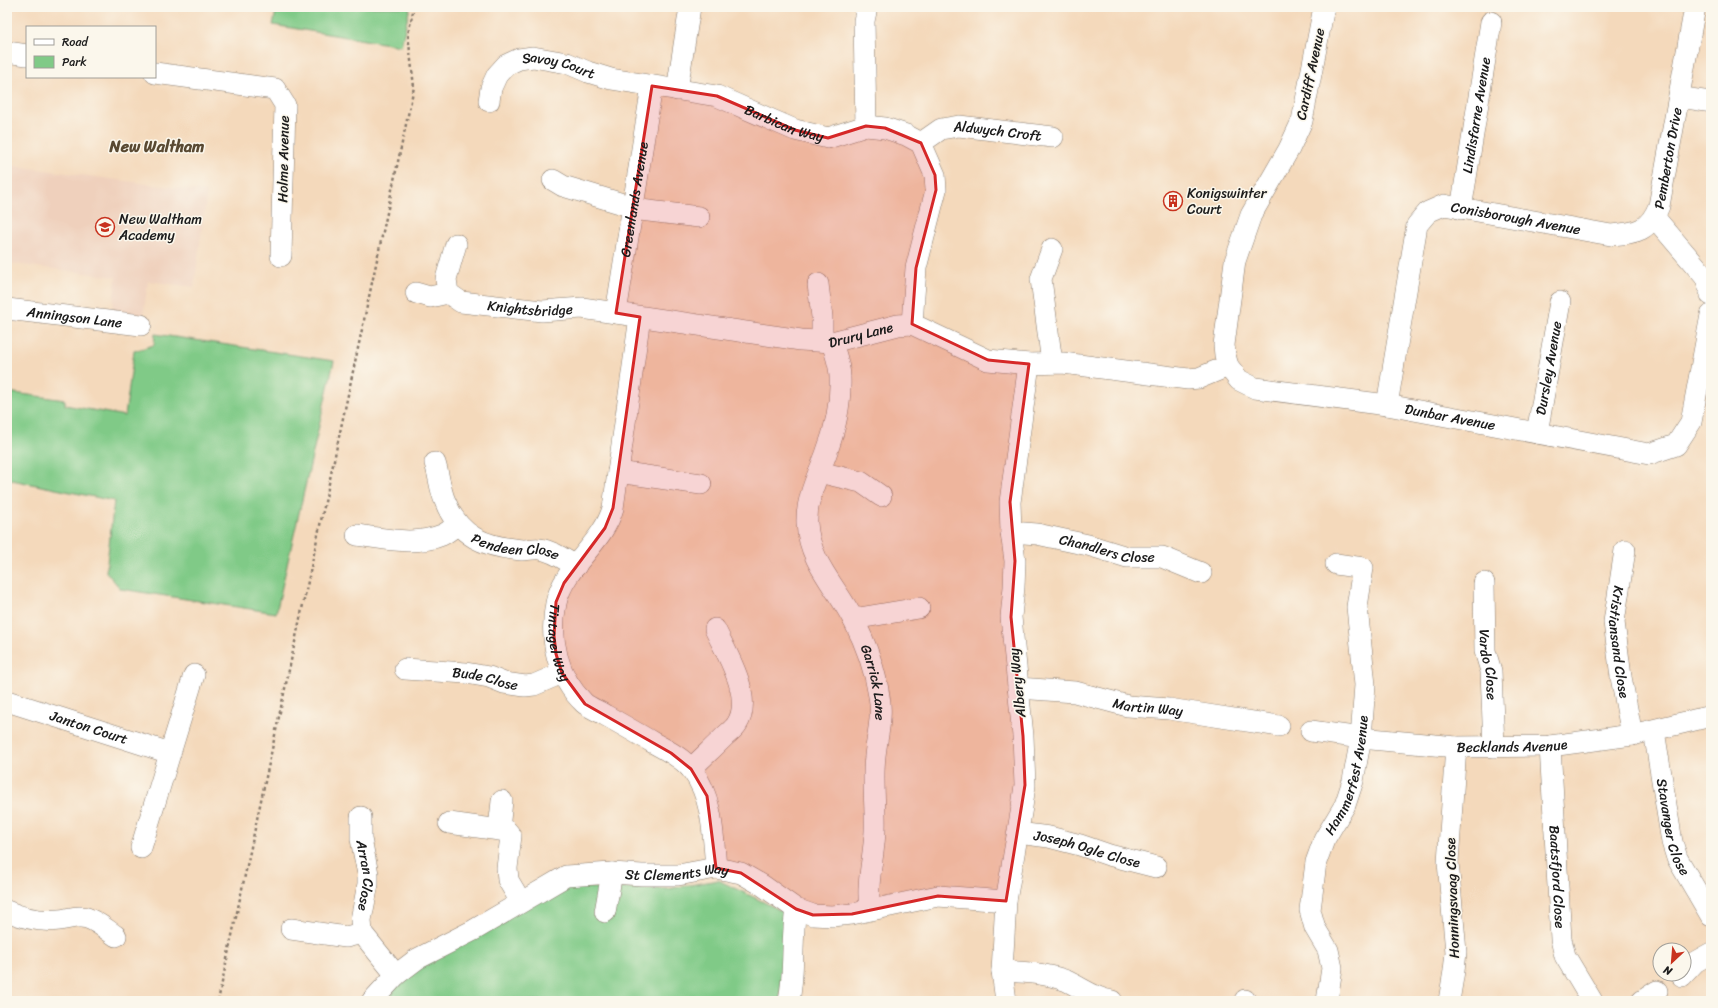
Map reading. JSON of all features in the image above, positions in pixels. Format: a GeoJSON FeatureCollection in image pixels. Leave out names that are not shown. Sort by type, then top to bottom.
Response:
{"type":"FeatureCollection","features":[{"type":"Feature","properties":{"kind":"street"},"geometry":{"type":"LineString","coordinates":[[677,90],[690,7]]}},
{"type":"Feature","properties":{"kind":"street"},"geometry":{"type":"LineString","coordinates":[[866,126],[864,21],[867,7]]}},
{"type":"Feature","properties":{"kind":"street","name":"Cardiff Avenue"},"geometry":{"type":"LineString","coordinates":[[1228,366],[1224,344],[1235,261],[1251,215],[1289,149],[1302,121],[1324,7]]}},
{"type":"Feature","properties":{"kind":"street","name":"Pemberton Drive"},"geometry":{"type":"LineString","coordinates":[[1654,218],[1660,206],[1696,7]]}},
{"type":"Feature","properties":{"kind":"street","name":"Lindisfarne Avenue"},"geometry":{"type":"LineString","coordinates":[[1461,209],[1491,22]]}},
{"type":"Feature","properties":{"kind":"street"},"geometry":{"type":"LineString","coordinates":[[7,52],[26,55]]}},
{"type":"Feature","properties":{"kind":"street","name":"Savoy Court"},"geometry":{"type":"LineString","coordinates":[[489,101],[491,88],[497,75],[506,65],[519,59],[532,56],[567,62],[588,72],[611,79],[652,86]]}},
{"type":"Feature","properties":{"kind":"street","name":"Holme Avenue"},"geometry":{"type":"LineString","coordinates":[[156,73],[275,89],[285,105],[281,256]]}},
{"type":"Feature","properties":{"kind":"street","name":"Barbican Way"},"geometry":{"type":"LineString","coordinates":[[652,86],[717,96],[795,130],[828,138],[866,126],[884,128],[906,135],[921,143]]}},
{"type":"Feature","properties":{"kind":"street","name":"Greenlands Avenue"},"geometry":{"type":"LineString","coordinates":[[616,313],[652,86]]}},
{"type":"Feature","properties":{"kind":"street","name":"Pemberton Drive"},"geometry":{"type":"LineString","coordinates":[[1679,97],[1711,102]]}},
{"type":"Feature","properties":{"kind":"street","name":"Aldwych Croft"},"geometry":{"type":"LineString","coordinates":[[921,143],[941,129],[959,126],[1053,137]]}},
{"type":"Feature","properties":{"kind":"street"},"geometry":{"type":"LineString","coordinates":[[912,324],[916,268],[936,190],[936,175],[921,143]]}},
{"type":"Feature","properties":{"kind":"street"},"geometry":{"type":"LineString","coordinates":[[553,180],[562,186],[633,208],[699,218]]}},
{"type":"Feature","properties":{"kind":"street","name":"Conisborough Avenue"},"geometry":{"type":"LineString","coordinates":[[1387,405],[1416,225],[1428,212],[1444,206],[1611,236],[1632,234],[1645,228],[1654,218]]}},
{"type":"Feature","properties":{"kind":"street"},"geometry":{"type":"LineString","coordinates":[[1654,218],[1706,278],[1711,295]]}},
{"type":"Feature","properties":{"kind":"street"},"geometry":{"type":"LineString","coordinates":[[416,293],[430,297],[448,293],[446,279],[456,244]]}},
{"type":"Feature","properties":{"kind":"street"},"geometry":{"type":"LineString","coordinates":[[1052,249],[1041,279],[1052,363]]}},
{"type":"Feature","properties":{"kind":"street","name":"Garrick Lane"},"geometry":{"type":"LineString","coordinates":[[818,284],[827,341],[840,376],[837,416],[811,493],[807,521],[811,548],[816,561],[832,583],[853,619],[867,648],[880,698],[880,722],[873,784],[875,830],[869,878],[868,895],[870,909]]}},
{"type":"Feature","properties":{"kind":"street","name":"Knightsbridge"},"geometry":{"type":"LineString","coordinates":[[448,293],[461,302],[500,307],[542,311],[582,308],[616,313]]}},
{"type":"Feature","properties":{"kind":"street","name":"Dursley Avenue"},"geometry":{"type":"LineString","coordinates":[[1537,433],[1560,302]]}},
{"type":"Feature","properties":{"kind":"street","name":"Anningson Lane"},"geometry":{"type":"LineString","coordinates":[[7,309],[141,325]]}},
{"type":"Feature","properties":{"kind":"street","name":"Drury Lane"},"geometry":{"type":"LineString","coordinates":[[616,313],[779,338],[827,341],[898,325],[912,324],[988,360],[1028,364],[1063,362],[1188,379],[1199,378],[1228,366]]}},
{"type":"Feature","properties":{"kind":"street","name":"Dunbar Avenue"},"geometry":{"type":"LineString","coordinates":[[1228,366],[1239,380],[1255,388],[1387,405],[1649,454],[1676,445],[1690,422],[1711,315]]}},
{"type":"Feature","properties":{"kind":"street","name":"Tintagel Way"},"geometry":{"type":"LineString","coordinates":[[640,317],[610,518],[605,528],[564,583],[556,602],[554,636],[556,654],[562,673],[573,690],[585,704],[671,753],[691,769],[707,796],[712,821],[716,868]]}},
{"type":"Feature","properties":{"kind":"street","name":"Albery Way"},"geometry":{"type":"LineString","coordinates":[[1006,1001],[1002,971],[1006,901],[1018,833],[1024,784],[1023,736],[1011,617],[1015,567],[1011,532],[1010,502],[1028,364]]}},
{"type":"Feature","properties":{"kind":"street","name":"Pendeen Close"},"geometry":{"type":"LineString","coordinates":[[435,463],[444,501],[457,525],[473,538],[490,544],[524,550],[538,548],[550,551],[576,566]]}},
{"type":"Feature","properties":{"kind":"street"},"geometry":{"type":"LineString","coordinates":[[618,472],[701,484]]}},
{"type":"Feature","properties":{"kind":"street"},"geometry":{"type":"LineString","coordinates":[[819,472],[861,482],[881,496]]}},
{"type":"Feature","properties":{"kind":"street","name":"Pendeen Close"},"geometry":{"type":"LineString","coordinates":[[357,535],[402,541],[420,540],[442,535],[457,525]]}},
{"type":"Feature","properties":{"kind":"street","name":"Chandlers Close"},"geometry":{"type":"LineString","coordinates":[[1011,532],[1037,534],[1127,557],[1162,557],[1201,573]]}},
{"type":"Feature","properties":{"kind":"street","name":"Kristiansand Close"},"geometry":{"type":"LineString","coordinates":[[1625,550],[1614,622],[1621,677],[1632,735]]}},
{"type":"Feature","properties":{"kind":"street","name":"Hammerfest Avenue"},"geometry":{"type":"LineString","coordinates":[[1327,1001],[1332,968],[1328,950],[1315,928],[1310,910],[1313,883],[1316,862],[1324,840],[1345,805],[1353,781],[1361,738],[1365,685],[1357,607],[1363,568],[1336,564]]}},
{"type":"Feature","properties":{"kind":"street","name":"Vardo Close"},"geometry":{"type":"LineString","coordinates":[[1484,583],[1485,651],[1491,671],[1494,747]]}},
{"type":"Feature","properties":{"kind":"street"},"geometry":{"type":"LineString","coordinates":[[853,619],[919,608]]}},
{"type":"Feature","properties":{"kind":"street"},"geometry":{"type":"LineString","coordinates":[[691,769],[737,725],[744,704],[743,694],[739,683],[715,630]]}},
{"type":"Feature","properties":{"kind":"street","name":"Bude Close"},"geometry":{"type":"LineString","coordinates":[[405,669],[466,673],[489,677],[504,683],[520,686],[534,684],[562,673]]}},
{"type":"Feature","properties":{"kind":"street"},"geometry":{"type":"LineString","coordinates":[[141,848],[194,676]]}},
{"type":"Feature","properties":{"kind":"street","name":"Martin Way"},"geometry":{"type":"LineString","coordinates":[[1018,688],[1075,692],[1128,706],[1169,709],[1279,726]]}},
{"type":"Feature","properties":{"kind":"street","name":"Janton Court"},"geometry":{"type":"LineString","coordinates":[[7,701],[170,753]]}},
{"type":"Feature","properties":{"kind":"street","name":"Becklands Avenue"},"geometry":{"type":"LineString","coordinates":[[1311,731],[1361,738],[1456,747],[1550,746],[1654,731],[1711,716]]}},
{"type":"Feature","properties":{"kind":"street","name":"Stavanger Close"},"geometry":{"type":"LineString","coordinates":[[1654,731],[1672,842],[1677,858],[1711,916]]}},
{"type":"Feature","properties":{"kind":"street","name":"Baatsfjord Close"},"geometry":{"type":"LineString","coordinates":[[1550,746],[1561,939],[1565,956],[1592,1001]]}},
{"type":"Feature","properties":{"kind":"street","name":"Honningsvaag Close"},"geometry":{"type":"LineString","coordinates":[[1449,1001],[1456,952],[1448,862],[1456,747]]}},
{"type":"Feature","properties":{"kind":"street"},"geometry":{"type":"LineString","coordinates":[[499,829],[502,801]]}},
{"type":"Feature","properties":{"kind":"street","name":"Arran Close"},"geometry":{"type":"LineString","coordinates":[[361,817],[361,839],[368,874],[368,884],[361,920],[362,933]]}},
{"type":"Feature","properties":{"kind":"street"},"geometry":{"type":"LineString","coordinates":[[449,823],[507,830],[511,836],[507,868],[508,880],[521,902]]}},
{"type":"Feature","properties":{"kind":"street","name":"Joseph Ogle Close"},"geometry":{"type":"LineString","coordinates":[[1018,833],[1049,837],[1080,845],[1109,856],[1156,867]]}},
{"type":"Feature","properties":{"kind":"street","name":"St Clements Way"},"geometry":{"type":"LineString","coordinates":[[372,1001],[396,975],[417,959],[474,930],[566,876],[612,873],[678,875],[716,868],[741,873],[762,885],[796,909],[814,915],[832,916],[852,914],[870,909],[938,896],[1006,901]]}},
{"type":"Feature","properties":{"kind":"street"},"geometry":{"type":"LineString","coordinates":[[605,912],[612,873]]}},
{"type":"Feature","properties":{"kind":"street"},"geometry":{"type":"LineString","coordinates":[[789,1001],[794,958],[792,932],[796,909]]}},
{"type":"Feature","properties":{"kind":"street"},"geometry":{"type":"LineString","coordinates":[[7,911],[29,919],[60,920],[75,916],[87,918],[116,936]]}},
{"type":"Feature","properties":{"kind":"street"},"geometry":{"type":"LineString","coordinates":[[291,929],[346,937],[362,933],[396,975]]}},
{"type":"Feature","properties":{"kind":"street"},"geometry":{"type":"LineString","coordinates":[[1692,965],[1711,952]]}},
{"type":"Feature","properties":{"kind":"street"},"geometry":{"type":"LineString","coordinates":[[1002,971],[1047,975],[1067,982],[1094,996],[1112,1001]]}},
{"type":"Feature","properties":{"kind":"path"},"geometry":{"type":"LineString","coordinates":[[218,1001],[414,87],[408,34],[414,7]]}},
{"type":"Feature","properties":{"kind":"highlighted area"},"geometry":{"type":"Polygon","coordinates":[[[652,86],[717,96],[795,130],[828,138],[866,126],[885,128],[921,143],[935,175],[936,190],[916,268],[912,324],[988,360],[1029,364],[1010,502],[1015,561],[1011,617],[1023,736],[1025,785],[1006,901],[938,896],[852,914],[813,915],[796,909],[741,873],[716,868],[707,796],[691,769],[671,753],[585,704],[562,673],[556,654],[554,636],[556,602],[564,583],[605,528],[613,508],[640,317],[616,313],[652,86]]]}},
{"type":"Feature","properties":{"kind":"shaded area","name":"New Waltham Academy"},"geometry":{"type":"Polygon","coordinates":[[[7,165],[207,192],[194,287],[148,281],[143,317],[112,313],[116,277],[7,263],[7,165]]]}},
{"type":"Feature","properties":{"kind":"green space"},"geometry":{"type":"Polygon","coordinates":[[[277,7],[410,7],[401,46],[273,25],[277,7]]]}},
{"type":"Feature","properties":{"kind":"green space"},"geometry":{"type":"Polygon","coordinates":[[[155,334],[334,361],[276,613],[121,589],[106,572],[114,501],[7,479],[7,392],[65,400],[65,405],[125,416],[134,351],[154,345],[155,334]]]}},
{"type":"Feature","properties":{"kind":"green space"},"geometry":{"type":"Polygon","coordinates":[[[718,880],[786,913],[780,1001],[385,1001],[401,978],[561,887],[668,889],[718,880]]]}},
{"type":"Feature","properties":{"kind":"place","name":"Konigswinter Court"},"geometry":{"type":"Point","coordinates":[1173,201]}},
{"type":"Feature","properties":{"kind":"place","name":"New Waltham Academy"},"geometry":{"type":"Point","coordinates":[105,227]}},
{"type":"Feature","properties":{"kind":"district","name":"New Waltham"},"geometry":{"type":"Point","coordinates":[157,146]}}]}
